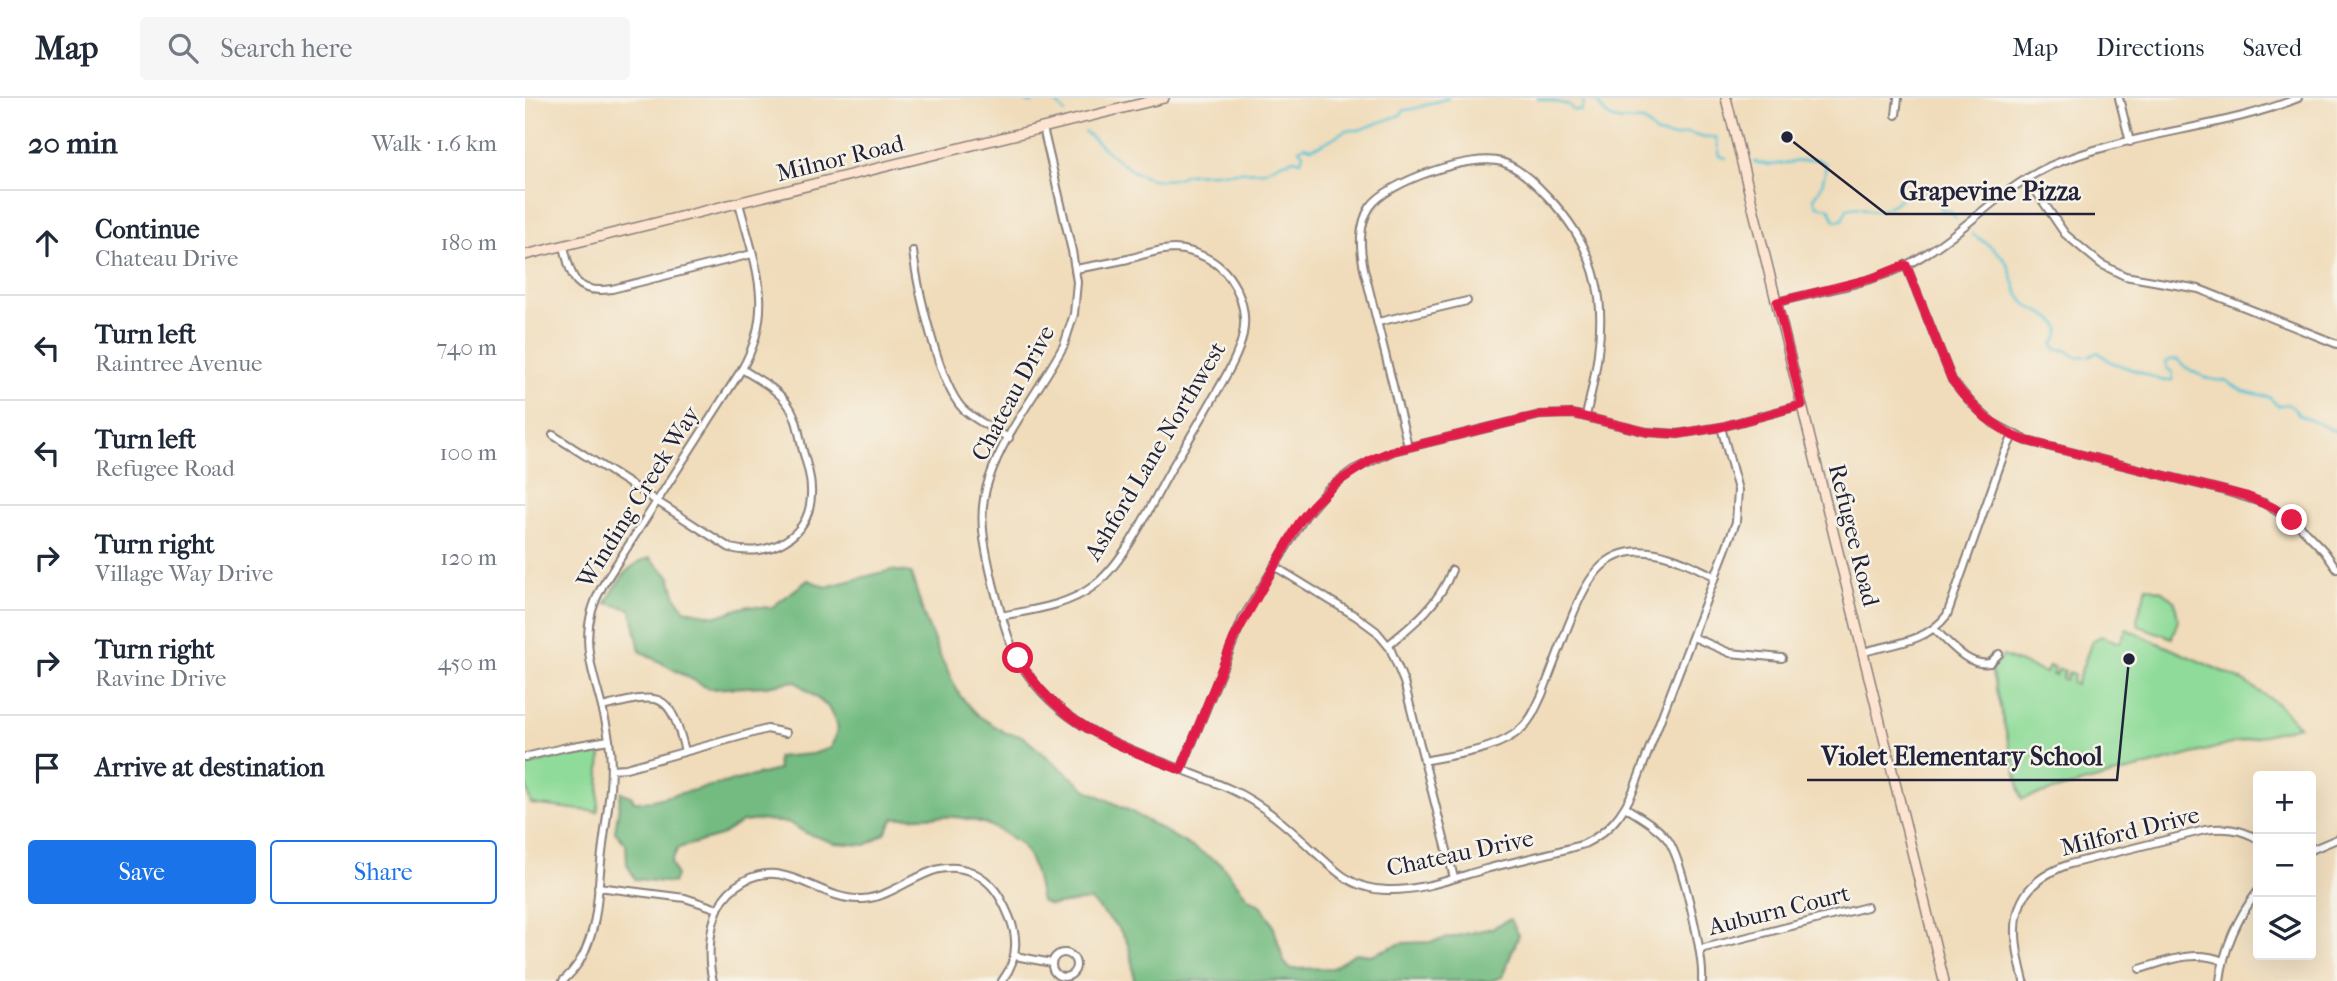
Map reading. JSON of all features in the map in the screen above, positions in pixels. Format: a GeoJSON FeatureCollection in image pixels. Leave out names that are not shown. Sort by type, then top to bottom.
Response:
{"type":"FeatureCollection","features":[{"type":"Feature","properties":{"kind":"main road","name":"Milnor Road"},"geometry":{"type":"LineString","coordinates":[[525,256],[1164,98]]}},
{"type":"Feature","properties":{"kind":"main road","name":"Refugee Road"},"geometry":{"type":"LineString","coordinates":[[1726,98],[1944,981]]}},
{"type":"Feature","properties":{"kind":"street"},"geometry":{"type":"LineString","coordinates":[[1896,115],[1898,98]]}},
{"type":"Feature","properties":{"kind":"street"},"geometry":{"type":"LineString","coordinates":[[2119,98],[2130,142]]}},
{"type":"Feature","properties":{"kind":"street"},"geometry":{"type":"LineString","coordinates":[[1777,302],[1873,278],[1906,265],[1946,240],[2000,195],[2027,178],[2068,159],[2298,98]]}},
{"type":"Feature","properties":{"kind":"street","name":"Chateau Drive"},"geometry":{"type":"LineString","coordinates":[[1043,128],[1075,269],[1077,293],[1071,327],[1058,356],[989,477],[982,516],[984,543],[1001,616],[1013,648],[1023,667],[1044,693],[1059,708],[1104,740],[1227,788],[1256,803],[1340,874],[1359,885],[1391,890],[1454,878],[1584,844],[1611,826],[1625,807],[1736,522],[1739,500],[1735,475],[1721,427]]}},
{"type":"Feature","properties":{"kind":"street"},"geometry":{"type":"LineString","coordinates":[[1408,446],[1361,248],[1362,226],[1371,206],[1396,186],[1457,164],[1489,160],[1509,164],[1528,178],[1565,216],[1583,243],[1595,273],[1601,316],[1601,336],[1586,416]]}},
{"type":"Feature","properties":{"kind":"street"},"geometry":{"type":"LineString","coordinates":[[2027,178],[2065,234],[2101,264],[2125,276],[2210,293],[2337,344]]}},
{"type":"Feature","properties":{"kind":"street","name":"Winding Creek Way"},"geometry":{"type":"LineString","coordinates":[[563,981],[577,965],[589,941],[611,769],[610,740],[587,648],[592,608],[603,585],[755,345],[762,315],[761,294],[739,204]]}},
{"type":"Feature","properties":{"kind":"street"},"geometry":{"type":"LineString","coordinates":[[564,246],[575,279],[582,288],[591,291],[611,289],[752,254]]}},
{"type":"Feature","properties":{"kind":"street","name":"Ashford Lane Northwest"},"geometry":{"type":"LineString","coordinates":[[1001,616],[1065,601],[1084,593],[1107,573],[1126,547],[1193,433],[1235,360],[1243,340],[1245,318],[1236,287],[1223,270],[1195,253],[1174,249],[1152,251],[1075,269]]}},
{"type":"Feature","properties":{"kind":"street"},"geometry":{"type":"LineString","coordinates":[[913,251],[916,272],[946,384],[964,410],[1009,438]]}},
{"type":"Feature","properties":{"kind":"street"},"geometry":{"type":"LineString","coordinates":[[1906,265],[1952,380],[1972,405],[1993,423],[2013,436],[2264,503],[2301,527],[2337,569]]}},
{"type":"Feature","properties":{"kind":"street"},"geometry":{"type":"LineString","coordinates":[[1378,323],[1467,301]]}},
{"type":"Feature","properties":{"kind":"street"},"geometry":{"type":"LineString","coordinates":[[553,435],[730,548],[740,551],[772,549],[800,528],[808,514],[811,493],[809,471],[796,421],[787,403],[778,393],[742,369]]}},
{"type":"Feature","properties":{"kind":"street"},"geometry":{"type":"LineString","coordinates":[[1181,770],[1234,638],[1305,514],[1327,490],[1373,459],[1408,446],[1540,415],[1562,413],[1586,416],[1658,434],[1689,433],[1802,405]]}},
{"type":"Feature","properties":{"kind":"street"},"geometry":{"type":"LineString","coordinates":[[1863,652],[1906,642],[1940,624],[1952,606],[2004,454],[2013,436]]}},
{"type":"Feature","properties":{"kind":"street"},"geometry":{"type":"LineString","coordinates":[[1424,761],[1496,743],[1523,727],[1542,695],[1582,590],[1602,565],[1622,554],[1643,551],[1665,555],[1716,577]]}},
{"type":"Feature","properties":{"kind":"street"},"geometry":{"type":"LineString","coordinates":[[1274,566],[1357,617],[1376,631],[1388,645],[1404,682],[1454,878]]}},
{"type":"Feature","properties":{"kind":"street"},"geometry":{"type":"LineString","coordinates":[[1388,645],[1432,606],[1444,589],[1452,570]]}},
{"type":"Feature","properties":{"kind":"street"},"geometry":{"type":"LineString","coordinates":[[1934,628],[1958,651],[1979,663],[1990,663],[1999,654]]}},
{"type":"Feature","properties":{"kind":"street"},"geometry":{"type":"LineString","coordinates":[[1693,637],[1730,653],[1782,658]]}},
{"type":"Feature","properties":{"kind":"street"},"geometry":{"type":"LineString","coordinates":[[602,708],[647,697],[661,701],[673,713],[685,751]]}},
{"type":"Feature","properties":{"kind":"street"},"geometry":{"type":"LineString","coordinates":[[611,769],[626,768],[767,729],[786,733]]}},
{"type":"Feature","properties":{"kind":"street"},"geometry":{"type":"LineString","coordinates":[[525,757],[610,740]]}},
{"type":"Feature","properties":{"kind":"street"},"geometry":{"type":"LineString","coordinates":[[1625,807],[1660,831],[1673,849],[1700,949],[1702,981]]}},
{"type":"Feature","properties":{"kind":"street","name":"Milford Drive"},"geometry":{"type":"LineString","coordinates":[[2024,981],[2016,945],[2017,913],[2025,893],[2050,872],[2070,864],[2205,830],[2225,828],[2253,837]]}},
{"type":"Feature","properties":{"kind":"street"},"geometry":{"type":"LineString","coordinates":[[2316,848],[2337,839]]}},
{"type":"Feature","properties":{"kind":"street"},"geometry":{"type":"LineString","coordinates":[[713,981],[710,949],[718,909],[731,890],[749,878],[782,874],[843,897],[862,899],[883,894],[928,872],[947,867],[976,874],[999,894],[1015,933],[1015,956],[1002,981]]}},
{"type":"Feature","properties":{"kind":"street"},"geometry":{"type":"LineString","coordinates":[[598,887],[685,898],[718,909]]}},
{"type":"Feature","properties":{"kind":"street"},"geometry":{"type":"LineString","coordinates":[[2220,981],[2223,961],[2239,920],[2254,897]]}},
{"type":"Feature","properties":{"kind":"street","name":"Auburn Court"},"geometry":{"type":"LineString","coordinates":[[1700,949],[1867,907]]}},
{"type":"Feature","properties":{"kind":"street"},"geometry":{"type":"LineString","coordinates":[[2140,969],[2193,955],[2214,957],[2223,961]]}},
{"type":"Feature","properties":{"kind":"street"},"geometry":{"type":"LineString","coordinates":[[1015,956],[1052,963]]}},
{"type":"Feature","properties":{"kind":"green space"},"geometry":{"type":"Polygon","coordinates":[[[650,558],[670,577],[676,597],[685,610],[717,616],[747,606],[771,608],[808,580],[826,587],[891,570],[911,573],[925,619],[942,660],[960,696],[979,716],[1006,733],[1022,736],[1087,790],[1130,811],[1221,864],[1249,899],[1262,906],[1273,925],[1284,962],[1290,969],[1333,968],[1355,953],[1371,955],[1402,943],[1430,942],[1492,928],[1510,919],[1519,935],[1502,977],[1490,981],[1134,981],[1133,965],[1123,934],[1090,900],[1050,905],[1041,901],[1032,864],[1020,844],[981,822],[953,817],[894,818],[885,833],[866,845],[834,843],[806,833],[789,823],[761,820],[742,822],[720,836],[678,848],[671,862],[676,875],[673,883],[635,879],[627,864],[626,844],[615,832],[621,792],[631,796],[634,801],[644,802],[778,770],[777,757],[812,754],[831,748],[838,727],[828,707],[795,681],[766,686],[709,689],[640,651],[631,609],[606,603],[629,570],[650,558]]]}},
{"type":"Feature","properties":{"kind":"green space"},"geometry":{"type":"Polygon","coordinates":[[[2147,587],[2162,591],[2175,602],[2178,620],[2172,638],[2139,626],[2137,619],[2147,587]]]}},
{"type":"Feature","properties":{"kind":"green space"},"geometry":{"type":"Polygon","coordinates":[[[2126,629],[2242,680],[2278,704],[2299,726],[2022,799],[1991,669],[2003,656],[2046,673],[2049,666],[2055,668],[2052,675],[2055,676],[2059,669],[2065,671],[2062,679],[2065,680],[2069,672],[2074,674],[2072,683],[2076,685],[2092,641],[2101,636],[2120,643],[2126,629]]]}},
{"type":"Feature","properties":{"kind":"green space"},"geometry":{"type":"Polygon","coordinates":[[[601,750],[598,812],[531,804],[525,782],[525,766],[566,755],[601,750]]]}},
{"type":"Feature","properties":{"kind":"waterway"},"geometry":{"type":"LineString","coordinates":[[1019,98],[1031,103],[1037,98]]}},
{"type":"Feature","properties":{"kind":"waterway"},"geometry":{"type":"LineString","coordinates":[[1052,98],[1065,113]]}},
{"type":"Feature","properties":{"kind":"waterway"},"geometry":{"type":"LineString","coordinates":[[1085,132],[1120,162],[1144,177],[1157,180],[1187,174],[1265,171],[1294,159],[1301,161],[1303,154],[1299,149],[1304,146],[1311,148],[1321,145],[1346,130],[1359,130],[1400,115],[1405,110],[1448,98]]}},
{"type":"Feature","properties":{"kind":"waterway"},"geometry":{"type":"LineString","coordinates":[[1538,98],[1569,105],[1573,110],[1581,111],[1585,98]]}},
{"type":"Feature","properties":{"kind":"waterway"},"geometry":{"type":"LineString","coordinates":[[1592,98],[1612,118],[1644,121],[1655,133],[1675,137],[1687,133],[1705,138],[1716,137],[1720,156],[1726,158]]}},
{"type":"Feature","properties":{"kind":"waterway"},"geometry":{"type":"LineString","coordinates":[[1754,162],[1770,165],[1817,159],[1826,164],[1823,183],[1814,199],[1817,206],[1829,208],[1835,221],[1842,220],[1847,209],[1880,210],[1907,194],[1921,191],[1932,191],[1942,210],[1950,211],[1956,218]]}},
{"type":"Feature","properties":{"kind":"waterway"},"geometry":{"type":"LineString","coordinates":[[1972,234],[2003,257],[2025,303],[2056,323],[2059,329],[2059,336],[2053,344],[2056,349],[2066,350],[2076,357],[2098,352],[2111,362],[2164,381],[2172,380],[2173,373],[2167,368],[2166,362],[2178,360],[2200,375],[2213,380],[2225,380],[2243,391],[2269,397],[2278,406],[2287,404],[2299,415],[2337,432]]}},
{"type":"Feature","properties":{"kind":"place","name":"Grapevine Pizza"},"geometry":{"type":"Point","coordinates":[1787,137]}},
{"type":"Feature","properties":{"kind":"place","name":"Violet Elementary School"},"geometry":{"type":"Point","coordinates":[2129,659]}},
{"type":"Feature","properties":{"kind":"route"},"geometry":{"type":"LineString","coordinates":[[1018,658],[1044,693],[1085,728],[1124,749],[1181,770],[1243,618],[1299,523],[1327,490],[1353,470],[1393,451],[1540,415],[1573,414],[1647,432],[1678,434],[1721,427],[1802,405],[1777,302],[1873,278],[1906,265],[1952,380],[1985,417],[2013,436],[2246,496],[2274,508],[2292,520]]}}]}
